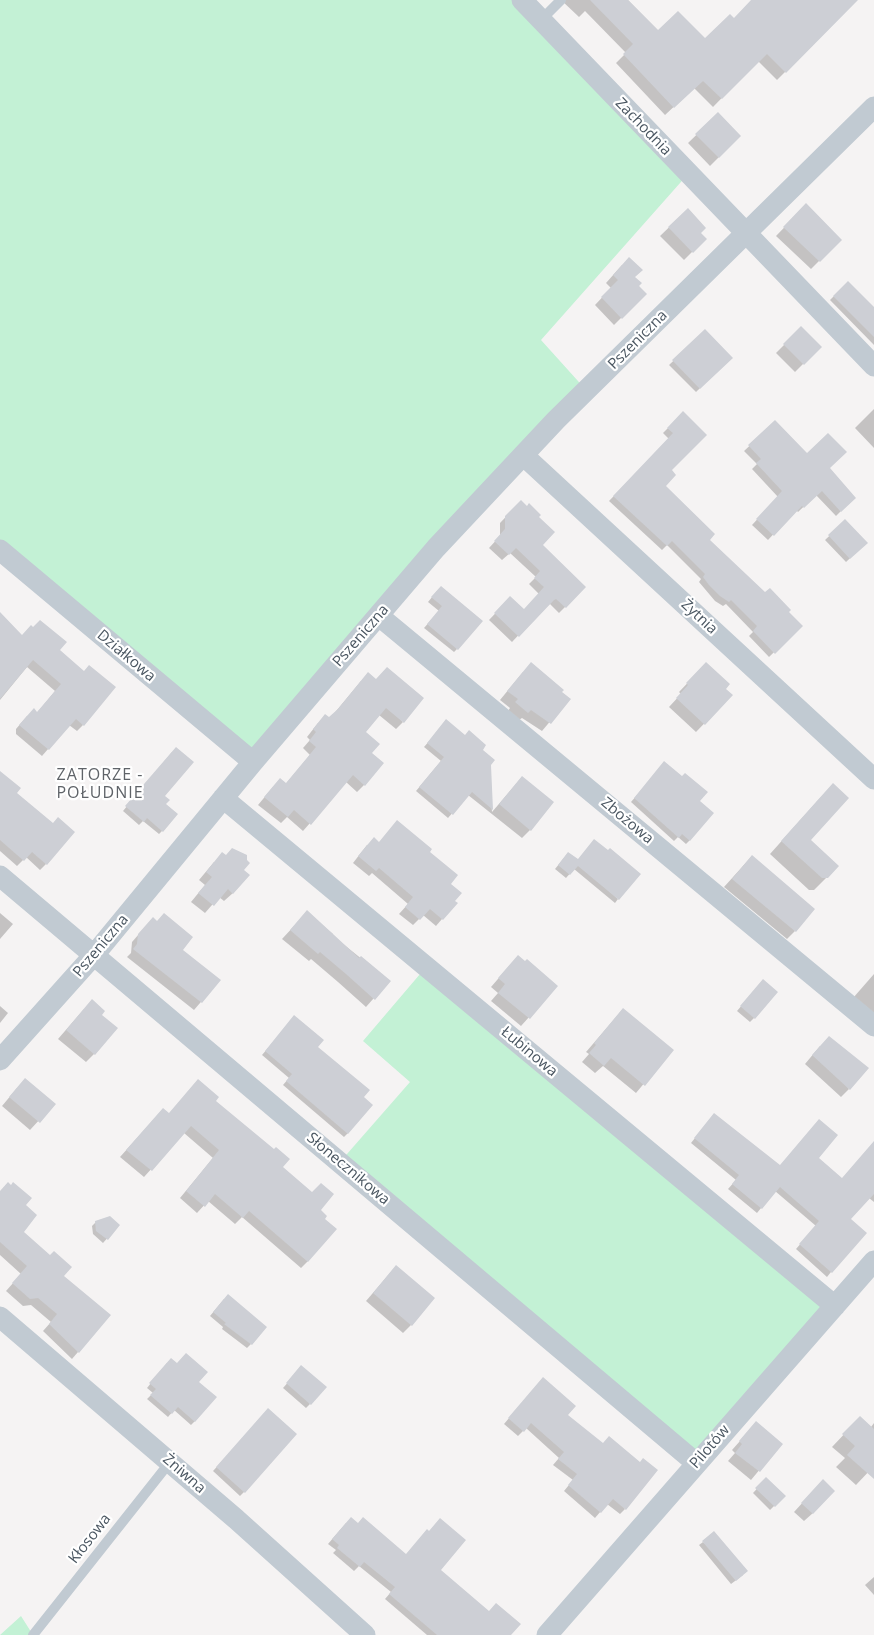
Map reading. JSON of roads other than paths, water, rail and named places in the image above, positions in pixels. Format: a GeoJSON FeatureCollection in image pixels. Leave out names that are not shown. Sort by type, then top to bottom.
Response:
{"type":"FeatureCollection","features":[{"type":"Feature","properties":{"kind":"street","name":"Zachodnia"},"geometry":{"type":"LineString","coordinates":[[522,0],[874,366]]}},
{"type":"Feature","properties":{"kind":"street"},"geometry":{"type":"LineString","coordinates":[[746,233],[874,107]]}},
{"type":"Feature","properties":{"kind":"street","name":"Pszeniczna"},"geometry":{"type":"LineString","coordinates":[[0,1060],[94,955],[253,762],[436,548],[523,455],[746,233]]}},
{"type":"Feature","properties":{"kind":"street","name":"Żytnia"},"geometry":{"type":"LineString","coordinates":[[523,455],[874,779]]}},
{"type":"Feature","properties":{"kind":"street","name":"Działkowa"},"geometry":{"type":"LineString","coordinates":[[0,550],[253,762]]}},
{"type":"Feature","properties":{"kind":"street","name":"Zbożowa"},"geometry":{"type":"LineString","coordinates":[[379,616],[874,1026]]}},
{"type":"Feature","properties":{"kind":"street","name":"Łubinowa"},"geometry":{"type":"LineString","coordinates":[[223,798],[835,1306]]}},
{"type":"Feature","properties":{"kind":"street","name":"Słonecznikowa"},"geometry":{"type":"LineString","coordinates":[[0,876],[696,1463]]}},
{"type":"Feature","properties":{"kind":"street","name":"Pilotów"},"geometry":{"type":"LineString","coordinates":[[547,1635],[874,1261]]}},
{"type":"Feature","properties":{"kind":"street","name":"Żniwna"},"geometry":{"type":"LineString","coordinates":[[0,1317],[170,1462],[365,1635]]}},
{"type":"Feature","properties":{"kind":"lane"},"geometry":{"type":"LineString","coordinates":[[541,20],[561,0]]}},
{"type":"Feature","properties":{"kind":"lane","name":"Kłosowa"},"geometry":{"type":"LineString","coordinates":[[33,1635],[170,1462]]}},
{"type":"Feature","properties":{"kind":"district","name":"ZATORZE - POŁUDNIE"},"geometry":{"type":"Point","coordinates":[100,784]}}]}
